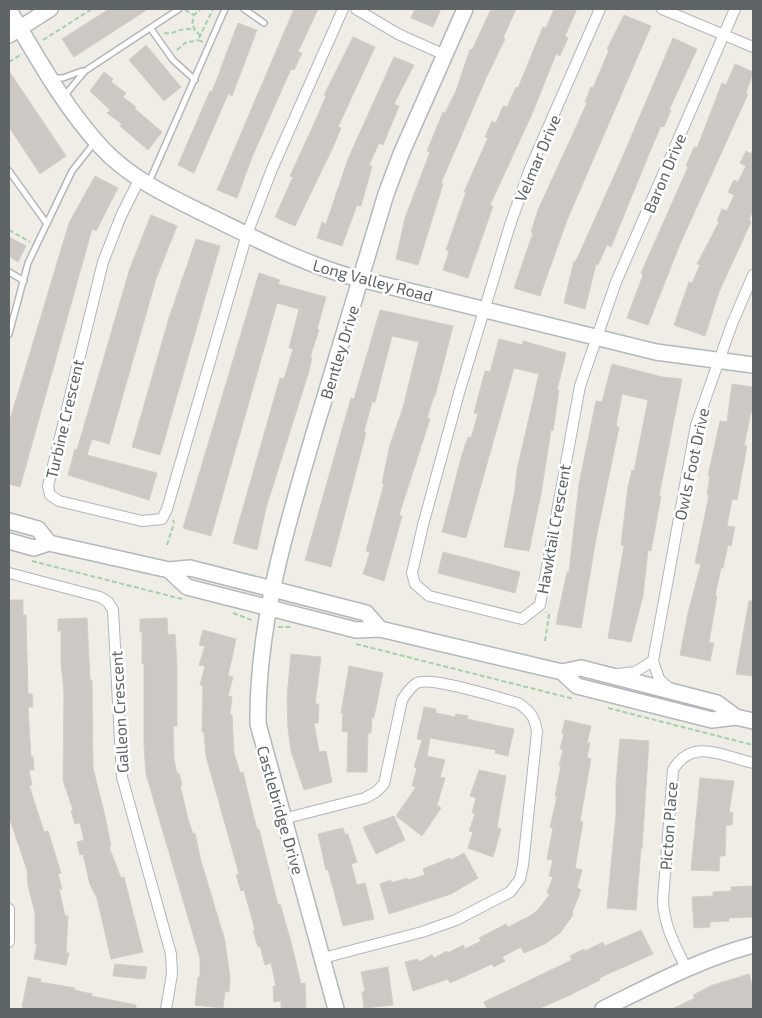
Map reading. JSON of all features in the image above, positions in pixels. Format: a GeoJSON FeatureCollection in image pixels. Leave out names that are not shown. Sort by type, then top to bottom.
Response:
{"type":"FeatureCollection","features":[{"type":"Feature","properties":{"kind":"street"},"geometry":{"type":"LineString","coordinates":[[14,31],[50,9]]}},
{"type":"Feature","properties":{"kind":"street"},"geometry":{"type":"LineString","coordinates":[[167,509],[246,234],[272,169],[344,9]]}},
{"type":"Feature","properties":{"kind":"street"},"geometry":{"type":"LineString","coordinates":[[356,9],[398,34],[445,55]]}},
{"type":"Feature","properties":{"kind":"street","name":"Bentley Drive"},"geometry":{"type":"LineString","coordinates":[[268,608],[288,523],[386,194],[465,9]]}},
{"type":"Feature","properties":{"kind":"street","name":"Velmar Drive"},"geometry":{"type":"LineString","coordinates":[[483,310],[529,171],[600,9]]}},
{"type":"Feature","properties":{"kind":"street"},"geometry":{"type":"LineString","coordinates":[[662,9],[753,47]]}},
{"type":"Feature","properties":{"kind":"street","name":"Baron Drive"},"geometry":{"type":"LineString","coordinates":[[597,339],[616,282],[735,9]]}},
{"type":"Feature","properties":{"kind":"street","name":"Long Valley Road"},"geometry":{"type":"LineString","coordinates":[[9,10],[14,31],[50,78],[79,122],[96,141],[143,182],[246,234],[320,268],[360,279],[597,339],[673,355],[753,365]]}},
{"type":"Feature","properties":{"kind":"street","name":"Turbine Crescent"},"geometry":{"type":"LineString","coordinates":[[143,182],[121,216],[103,262],[48,486],[50,495],[59,501],[142,522],[162,519],[167,509]]}},
{"type":"Feature","properties":{"kind":"street","name":"Owls Foot Drive"},"geometry":{"type":"LineString","coordinates":[[653,661],[696,426],[753,275]]}},
{"type":"Feature","properties":{"kind":"street","name":"Hawktail Crescent"},"geometry":{"type":"LineString","coordinates":[[483,310],[423,525],[412,573],[416,584],[429,596],[499,614],[522,619],[540,605],[577,396],[597,339]]}},
{"type":"Feature","properties":{"kind":"street"},"geometry":{"type":"LineString","coordinates":[[9,521],[38,529],[49,543]]}},
{"type":"Feature","properties":{"kind":"street"},"geometry":{"type":"LineString","coordinates":[[9,541],[34,548],[49,543],[169,570],[190,568],[366,613],[380,629]]}},
{"type":"Feature","properties":{"kind":"street"},"geometry":{"type":"LineString","coordinates":[[169,570],[187,586],[268,608],[356,630],[380,629],[562,672],[581,668],[717,703],[736,717]]}},
{"type":"Feature","properties":{"kind":"street","name":"Galleon Crescent"},"geometry":{"type":"LineString","coordinates":[[9,573],[100,597],[108,602],[113,610],[122,777],[171,954],[172,974],[166,1009]]}},
{"type":"Feature","properties":{"kind":"street","name":"Castlebridge Drive"},"geometry":{"type":"LineString","coordinates":[[268,608],[264,628],[258,699],[258,724],[336,1009]]}},
{"type":"Feature","properties":{"kind":"street"},"geometry":{"type":"LineString","coordinates":[[604,674],[626,674],[642,669],[653,661],[659,679],[672,691]]}},
{"type":"Feature","properties":{"kind":"street"},"geometry":{"type":"LineString","coordinates":[[562,672],[577,686],[596,691],[712,720],[736,717],[753,721]]}},
{"type":"Feature","properties":{"kind":"street"},"geometry":{"type":"LineString","coordinates":[[283,819],[365,798],[376,792],[384,784],[402,700],[408,690],[418,682],[433,681],[518,703],[530,711],[535,720],[537,732],[523,865],[520,879],[510,892],[448,923],[323,958]]}},
{"type":"Feature","properties":{"kind":"street","name":"Picton Place"},"geometry":{"type":"LineString","coordinates":[[686,968],[668,932],[662,900],[673,770],[678,760],[688,753],[700,750],[753,763]]}},
{"type":"Feature","properties":{"kind":"street"},"geometry":{"type":"LineString","coordinates":[[9,909],[9,942]]}},
{"type":"Feature","properties":{"kind":"street"},"geometry":{"type":"LineString","coordinates":[[603,1009],[686,968],[724,952],[753,945]]}},
{"type":"Feature","properties":{"kind":"lane"},"geometry":{"type":"LineString","coordinates":[[50,78],[63,78],[85,70],[181,9]]}},
{"type":"Feature","properties":{"kind":"lane"},"geometry":{"type":"LineString","coordinates":[[143,182],[195,80],[225,9]]}},
{"type":"Feature","properties":{"kind":"lane"},"geometry":{"type":"LineString","coordinates":[[244,9],[264,23]]}},
{"type":"Feature","properties":{"kind":"lane"},"geometry":{"type":"LineString","coordinates":[[151,28],[172,57],[195,80]]}},
{"type":"Feature","properties":{"kind":"lane"},"geometry":{"type":"LineString","coordinates":[[63,98],[70,86],[85,70]]}},
{"type":"Feature","properties":{"kind":"lane"},"geometry":{"type":"LineString","coordinates":[[9,334],[24,281],[37,245],[72,171],[96,141]]}},
{"type":"Feature","properties":{"kind":"lane"},"geometry":{"type":"LineString","coordinates":[[9,171],[47,224]]}},
{"type":"Feature","properties":{"kind":"lane"},"geometry":{"type":"LineString","coordinates":[[9,272],[24,281]]}},
{"type":"Feature","properties":{"kind":"path"},"geometry":{"type":"LineString","coordinates":[[42,41],[92,9]]}},
{"type":"Feature","properties":{"kind":"path"},"geometry":{"type":"LineString","coordinates":[[181,9],[194,15]]}},
{"type":"Feature","properties":{"kind":"path"},"geometry":{"type":"LineString","coordinates":[[200,36],[192,25],[194,15],[201,9]]}},
{"type":"Feature","properties":{"kind":"path"},"geometry":{"type":"LineString","coordinates":[[198,40],[213,9]]}},
{"type":"Feature","properties":{"kind":"path"},"geometry":{"type":"LineString","coordinates":[[157,37],[181,28],[195,30]]}},
{"type":"Feature","properties":{"kind":"path"},"geometry":{"type":"LineString","coordinates":[[172,57],[185,42],[198,40],[210,46]]}},
{"type":"Feature","properties":{"kind":"path"},"geometry":{"type":"LineString","coordinates":[[9,62],[24,52]]}},
{"type":"Feature","properties":{"kind":"path"},"geometry":{"type":"LineString","coordinates":[[9,230],[37,245]]}},
{"type":"Feature","properties":{"kind":"path"},"geometry":{"type":"LineString","coordinates":[[167,509],[174,523],[167,545]]}},
{"type":"Feature","properties":{"kind":"path"},"geometry":{"type":"LineString","coordinates":[[27,560],[183,600]]}},
{"type":"Feature","properties":{"kind":"path"},"geometry":{"type":"LineString","coordinates":[[540,605],[549,615],[545,641]]}},
{"type":"Feature","properties":{"kind":"path"},"geometry":{"type":"LineString","coordinates":[[230,612],[248,619]]}},
{"type":"Feature","properties":{"kind":"path"},"geometry":{"type":"LineString","coordinates":[[280,628],[293,628]]}},
{"type":"Feature","properties":{"kind":"path"},"geometry":{"type":"LineString","coordinates":[[350,642],[581,701]]}},
{"type":"Feature","properties":{"kind":"path"},"geometry":{"type":"LineString","coordinates":[[600,706],[753,745]]}},
{"type":"Feature","properties":{"kind":"building"},"geometry":{"type":"Polygon","coordinates":[[[109,9],[148,9],[74,57],[62,39],[109,9]]]}},
{"type":"Feature","properties":{"kind":"building"},"geometry":{"type":"Polygon","coordinates":[[[294,9],[318,9],[298,52],[302,53],[294,70],[291,69],[252,157],[237,198],[217,190],[294,9]]]}},
{"type":"Feature","properties":{"kind":"building"},"geometry":{"type":"Polygon","coordinates":[[[415,9],[441,9],[433,27],[411,18],[415,9]]]}},
{"type":"Feature","properties":{"kind":"building"},"geometry":{"type":"Polygon","coordinates":[[[491,9],[516,9],[503,38],[505,39],[486,78],[441,183],[443,184],[418,265],[396,259],[405,218],[430,152],[427,151],[443,112],[445,113],[456,91],[470,49],[472,50],[491,9]]]}},
{"type":"Feature","properties":{"kind":"building"},"geometry":{"type":"Polygon","coordinates":[[[554,9],[577,9],[565,36],[568,38],[560,56],[556,54],[532,114],[490,205],[493,206],[468,278],[443,270],[449,251],[446,250],[466,192],[464,192],[488,138],[485,137],[492,121],[496,123],[503,106],[507,107],[516,87],[518,88],[543,27],[546,28],[554,9]]]}},
{"type":"Feature","properties":{"kind":"building"},"geometry":{"type":"Polygon","coordinates":[[[624,15],[651,26],[567,220],[540,296],[514,288],[533,233],[531,232],[538,210],[587,103],[585,102],[591,87],[593,88],[609,50],[607,49],[624,15]]]}},
{"type":"Feature","properties":{"kind":"building"},"geometry":{"type":"Polygon","coordinates":[[[238,23],[257,30],[232,96],[228,94],[194,173],[178,165],[210,91],[212,92],[238,23]]]}},
{"type":"Feature","properties":{"kind":"building"},"geometry":{"type":"Polygon","coordinates":[[[353,37],[375,47],[338,127],[341,128],[333,147],[295,226],[275,217],[293,177],[290,176],[326,96],[324,95],[353,37]]]}},
{"type":"Feature","properties":{"kind":"building"},"geometry":{"type":"Polygon","coordinates":[[[673,38],[697,49],[669,110],[671,110],[664,127],[661,126],[651,149],[611,247],[607,245],[598,265],[596,264],[585,309],[564,303],[574,261],[576,261],[623,156],[673,38]]]}},
{"type":"Feature","properties":{"kind":"building"},"geometry":{"type":"Polygon","coordinates":[[[146,45],[181,87],[164,101],[129,60],[146,45]]]}},
{"type":"Feature","properties":{"kind":"building"},"geometry":{"type":"Polygon","coordinates":[[[394,57],[414,65],[394,104],[399,106],[383,145],[379,143],[369,165],[372,166],[361,206],[357,205],[342,246],[317,238],[322,222],[326,224],[348,159],[394,57]]]}},
{"type":"Feature","properties":{"kind":"building"},"geometry":{"type":"Polygon","coordinates":[[[735,64],[753,72],[746,93],[748,94],[680,244],[648,325],[627,318],[643,275],[641,273],[688,167],[686,166],[694,147],[697,148],[722,83],[726,85],[735,64]]]}},
{"type":"Feature","properties":{"kind":"building"},"geometry":{"type":"Polygon","coordinates":[[[9,71],[66,156],[40,174],[9,127],[9,71]]]}},
{"type":"Feature","properties":{"kind":"building"},"geometry":{"type":"Polygon","coordinates":[[[104,72],[113,79],[111,82],[126,93],[123,97],[162,132],[148,150],[120,126],[122,124],[107,113],[110,110],[90,91],[104,72]]]}},
{"type":"Feature","properties":{"kind":"building"},"geometry":{"type":"Polygon","coordinates":[[[753,150],[753,210],[749,220],[751,222],[719,292],[705,336],[674,325],[689,282],[692,283],[700,265],[697,264],[719,222],[717,221],[722,209],[727,211],[734,195],[728,192],[734,180],[738,182],[746,166],[740,163],[746,151],[751,154],[753,150]]]}},
{"type":"Feature","properties":{"kind":"building"},"geometry":{"type":"Polygon","coordinates":[[[95,176],[118,188],[96,231],[92,229],[20,487],[9,484],[9,423],[69,223],[95,176]]]}},
{"type":"Feature","properties":{"kind":"building"},"geometry":{"type":"Polygon","coordinates":[[[151,215],[177,226],[156,279],[109,444],[92,439],[87,455],[157,473],[149,500],[68,475],[130,268],[151,215]]]}},
{"type":"Feature","properties":{"kind":"building"},"geometry":{"type":"Polygon","coordinates":[[[9,237],[26,246],[18,262],[9,256],[9,237]]]}},
{"type":"Feature","properties":{"kind":"building"},"geometry":{"type":"Polygon","coordinates":[[[196,239],[220,246],[160,455],[132,447],[169,318],[196,239]]]}},
{"type":"Feature","properties":{"kind":"building"},"geometry":{"type":"Polygon","coordinates":[[[259,273],[280,280],[278,284],[326,297],[317,329],[319,330],[310,357],[312,357],[309,371],[266,508],[257,550],[233,543],[280,378],[284,379],[293,349],[289,348],[299,309],[277,303],[211,536],[183,528],[259,273]]]}},
{"type":"Feature","properties":{"kind":"building"},"geometry":{"type":"Polygon","coordinates":[[[380,310],[453,326],[435,396],[427,418],[430,419],[399,515],[402,516],[384,581],[363,574],[370,552],[366,551],[384,484],[382,483],[390,445],[403,408],[419,342],[392,336],[375,402],[372,402],[364,432],[366,433],[331,567],[305,560],[351,398],[354,399],[380,310]]]}},
{"type":"Feature","properties":{"kind":"building"},"geometry":{"type":"Polygon","coordinates":[[[499,339],[522,345],[523,341],[566,353],[557,390],[559,390],[553,431],[551,430],[541,494],[529,551],[504,547],[517,470],[539,374],[514,368],[466,538],[442,532],[461,458],[468,437],[471,438],[478,414],[474,413],[485,371],[490,372],[499,339]]]}},
{"type":"Feature","properties":{"kind":"building"},"geometry":{"type":"Polygon","coordinates":[[[612,364],[662,377],[682,379],[659,496],[661,496],[651,551],[648,550],[643,596],[631,642],[608,638],[624,546],[621,545],[628,487],[632,470],[634,471],[648,400],[622,394],[616,426],[619,427],[595,544],[581,628],[556,624],[567,572],[569,572],[579,484],[596,401],[602,402],[612,364]]]}},
{"type":"Feature","properties":{"kind":"building"},"geometry":{"type":"Polygon","coordinates":[[[732,384],[753,387],[753,412],[751,412],[744,446],[747,446],[737,500],[732,499],[727,526],[735,527],[731,546],[728,545],[723,568],[721,568],[715,595],[717,596],[709,642],[714,643],[710,661],[680,655],[688,613],[701,564],[695,563],[709,495],[707,495],[710,476],[708,476],[720,421],[727,422],[732,384]]]}},
{"type":"Feature","properties":{"kind":"building"},"geometry":{"type":"Polygon","coordinates":[[[443,552],[520,572],[515,593],[438,573],[443,552]]]}},
{"type":"Feature","properties":{"kind":"building"},"geometry":{"type":"Polygon","coordinates":[[[9,600],[23,600],[23,615],[26,615],[28,694],[32,694],[33,707],[28,707],[31,757],[33,757],[34,770],[29,770],[32,785],[29,785],[44,832],[48,831],[61,873],[58,874],[62,889],[59,889],[65,916],[68,916],[66,953],[69,953],[66,965],[34,959],[37,944],[35,944],[35,913],[28,885],[27,870],[9,817],[9,600]]]}},
{"type":"Feature","properties":{"kind":"building"},"geometry":{"type":"Polygon","coordinates":[[[749,601],[753,601],[753,676],[736,674],[749,601]]]}},
{"type":"Feature","properties":{"kind":"building"},"geometry":{"type":"Polygon","coordinates":[[[87,618],[90,680],[92,680],[93,768],[105,816],[111,846],[109,847],[121,878],[124,877],[143,952],[111,959],[97,898],[90,885],[83,854],[80,855],[77,842],[84,840],[80,823],[75,824],[71,811],[73,810],[63,780],[64,693],[61,663],[61,631],[58,631],[58,619],[87,618]]]}},
{"type":"Feature","properties":{"kind":"building"},"geometry":{"type":"Polygon","coordinates":[[[167,618],[168,635],[175,634],[177,666],[177,726],[173,726],[174,759],[177,774],[179,773],[182,785],[180,785],[188,819],[193,834],[195,833],[201,861],[225,941],[230,978],[229,992],[225,991],[223,1008],[195,1005],[198,977],[200,977],[200,958],[146,774],[144,664],[142,664],[140,619],[167,618]]]}},
{"type":"Feature","properties":{"kind":"building"},"geometry":{"type":"Polygon","coordinates":[[[203,630],[236,639],[228,676],[233,677],[228,696],[232,697],[230,715],[232,715],[234,753],[240,773],[243,772],[257,829],[259,829],[278,905],[280,904],[301,984],[305,983],[306,1009],[281,1009],[281,1001],[274,1002],[273,986],[276,986],[271,963],[265,965],[260,946],[258,947],[253,931],[255,930],[244,890],[241,891],[236,875],[239,874],[206,756],[204,732],[202,732],[203,686],[200,685],[205,666],[199,665],[205,646],[199,645],[203,630]]]}},
{"type":"Feature","properties":{"kind":"building"},"geometry":{"type":"Polygon","coordinates":[[[291,654],[321,657],[315,704],[319,704],[318,723],[314,723],[319,752],[326,751],[332,782],[304,790],[291,751],[288,728],[287,697],[291,654]]]}},
{"type":"Feature","properties":{"kind":"building"},"geometry":{"type":"Polygon","coordinates":[[[349,666],[383,673],[374,717],[372,717],[371,733],[368,733],[367,772],[347,772],[348,732],[342,731],[343,713],[341,713],[349,666]]]}},
{"type":"Feature","properties":{"kind":"building"},"geometry":{"type":"Polygon","coordinates":[[[424,707],[436,709],[436,713],[455,717],[456,714],[468,716],[467,719],[514,729],[508,756],[495,753],[496,750],[430,738],[427,756],[445,760],[440,777],[445,778],[437,805],[441,808],[422,836],[396,816],[416,787],[412,786],[417,768],[414,767],[422,740],[417,739],[424,707]]]}},
{"type":"Feature","properties":{"kind":"building"},"geometry":{"type":"Polygon","coordinates":[[[565,720],[591,726],[587,743],[590,743],[587,757],[591,759],[580,821],[583,822],[575,868],[582,870],[577,888],[581,890],[572,913],[573,915],[560,933],[545,944],[524,953],[521,947],[502,957],[505,961],[494,967],[492,964],[450,983],[448,979],[413,991],[405,962],[418,959],[419,962],[432,955],[434,958],[463,945],[465,949],[481,941],[479,938],[506,924],[508,927],[530,916],[538,910],[550,894],[547,893],[553,877],[549,876],[553,860],[547,859],[553,828],[550,827],[557,797],[555,796],[561,766],[559,766],[563,750],[560,749],[565,720]]]}},
{"type":"Feature","properties":{"kind":"building"},"geometry":{"type":"Polygon","coordinates":[[[620,739],[649,741],[636,910],[607,908],[616,814],[616,783],[620,739]]]}},
{"type":"Feature","properties":{"kind":"building"},"geometry":{"type":"Polygon","coordinates":[[[479,770],[506,776],[497,827],[501,829],[493,857],[468,848],[473,832],[469,831],[475,814],[472,813],[476,798],[470,796],[479,770]]]}},
{"type":"Feature","properties":{"kind":"building"},"geometry":{"type":"Polygon","coordinates":[[[700,778],[734,781],[729,812],[733,813],[732,825],[726,825],[725,856],[720,856],[719,871],[691,870],[700,778]]]}},
{"type":"Feature","properties":{"kind":"building"},"geometry":{"type":"Polygon","coordinates":[[[394,816],[405,840],[376,854],[363,827],[394,816]]]}},
{"type":"Feature","properties":{"kind":"building"},"geometry":{"type":"Polygon","coordinates":[[[343,828],[345,834],[348,834],[357,862],[351,864],[357,885],[365,883],[374,919],[343,926],[328,869],[326,870],[318,834],[343,828]]]}},
{"type":"Feature","properties":{"kind":"building"},"geometry":{"type":"Polygon","coordinates":[[[464,853],[478,878],[451,894],[389,914],[380,884],[391,880],[391,883],[425,875],[423,869],[450,858],[451,860],[464,853]]]}},
{"type":"Feature","properties":{"kind":"building"},"geometry":{"type":"Polygon","coordinates":[[[753,886],[753,917],[729,918],[729,921],[710,922],[710,927],[694,928],[692,897],[713,896],[713,892],[731,891],[731,887],[753,886]]]}},
{"type":"Feature","properties":{"kind":"building"},"geometry":{"type":"Polygon","coordinates":[[[641,930],[653,954],[599,978],[600,980],[538,1009],[487,1009],[484,1002],[572,960],[570,956],[603,942],[605,946],[641,930]]]}},
{"type":"Feature","properties":{"kind":"building"},"geometry":{"type":"Polygon","coordinates":[[[115,964],[147,967],[145,979],[113,976],[115,964]]]}},
{"type":"Feature","properties":{"kind":"building"},"geometry":{"type":"Polygon","coordinates":[[[388,967],[393,1005],[364,1008],[362,992],[365,991],[361,972],[388,967]]]}},
{"type":"Feature","properties":{"kind":"building"},"geometry":{"type":"Polygon","coordinates":[[[749,974],[753,988],[753,1009],[672,1009],[695,998],[693,995],[713,985],[749,974]]]}},
{"type":"Feature","properties":{"kind":"building"},"geometry":{"type":"Polygon","coordinates":[[[28,977],[41,979],[40,982],[75,988],[74,990],[92,994],[91,996],[136,1005],[136,1009],[33,1009],[22,1007],[28,977]]]}}]}
